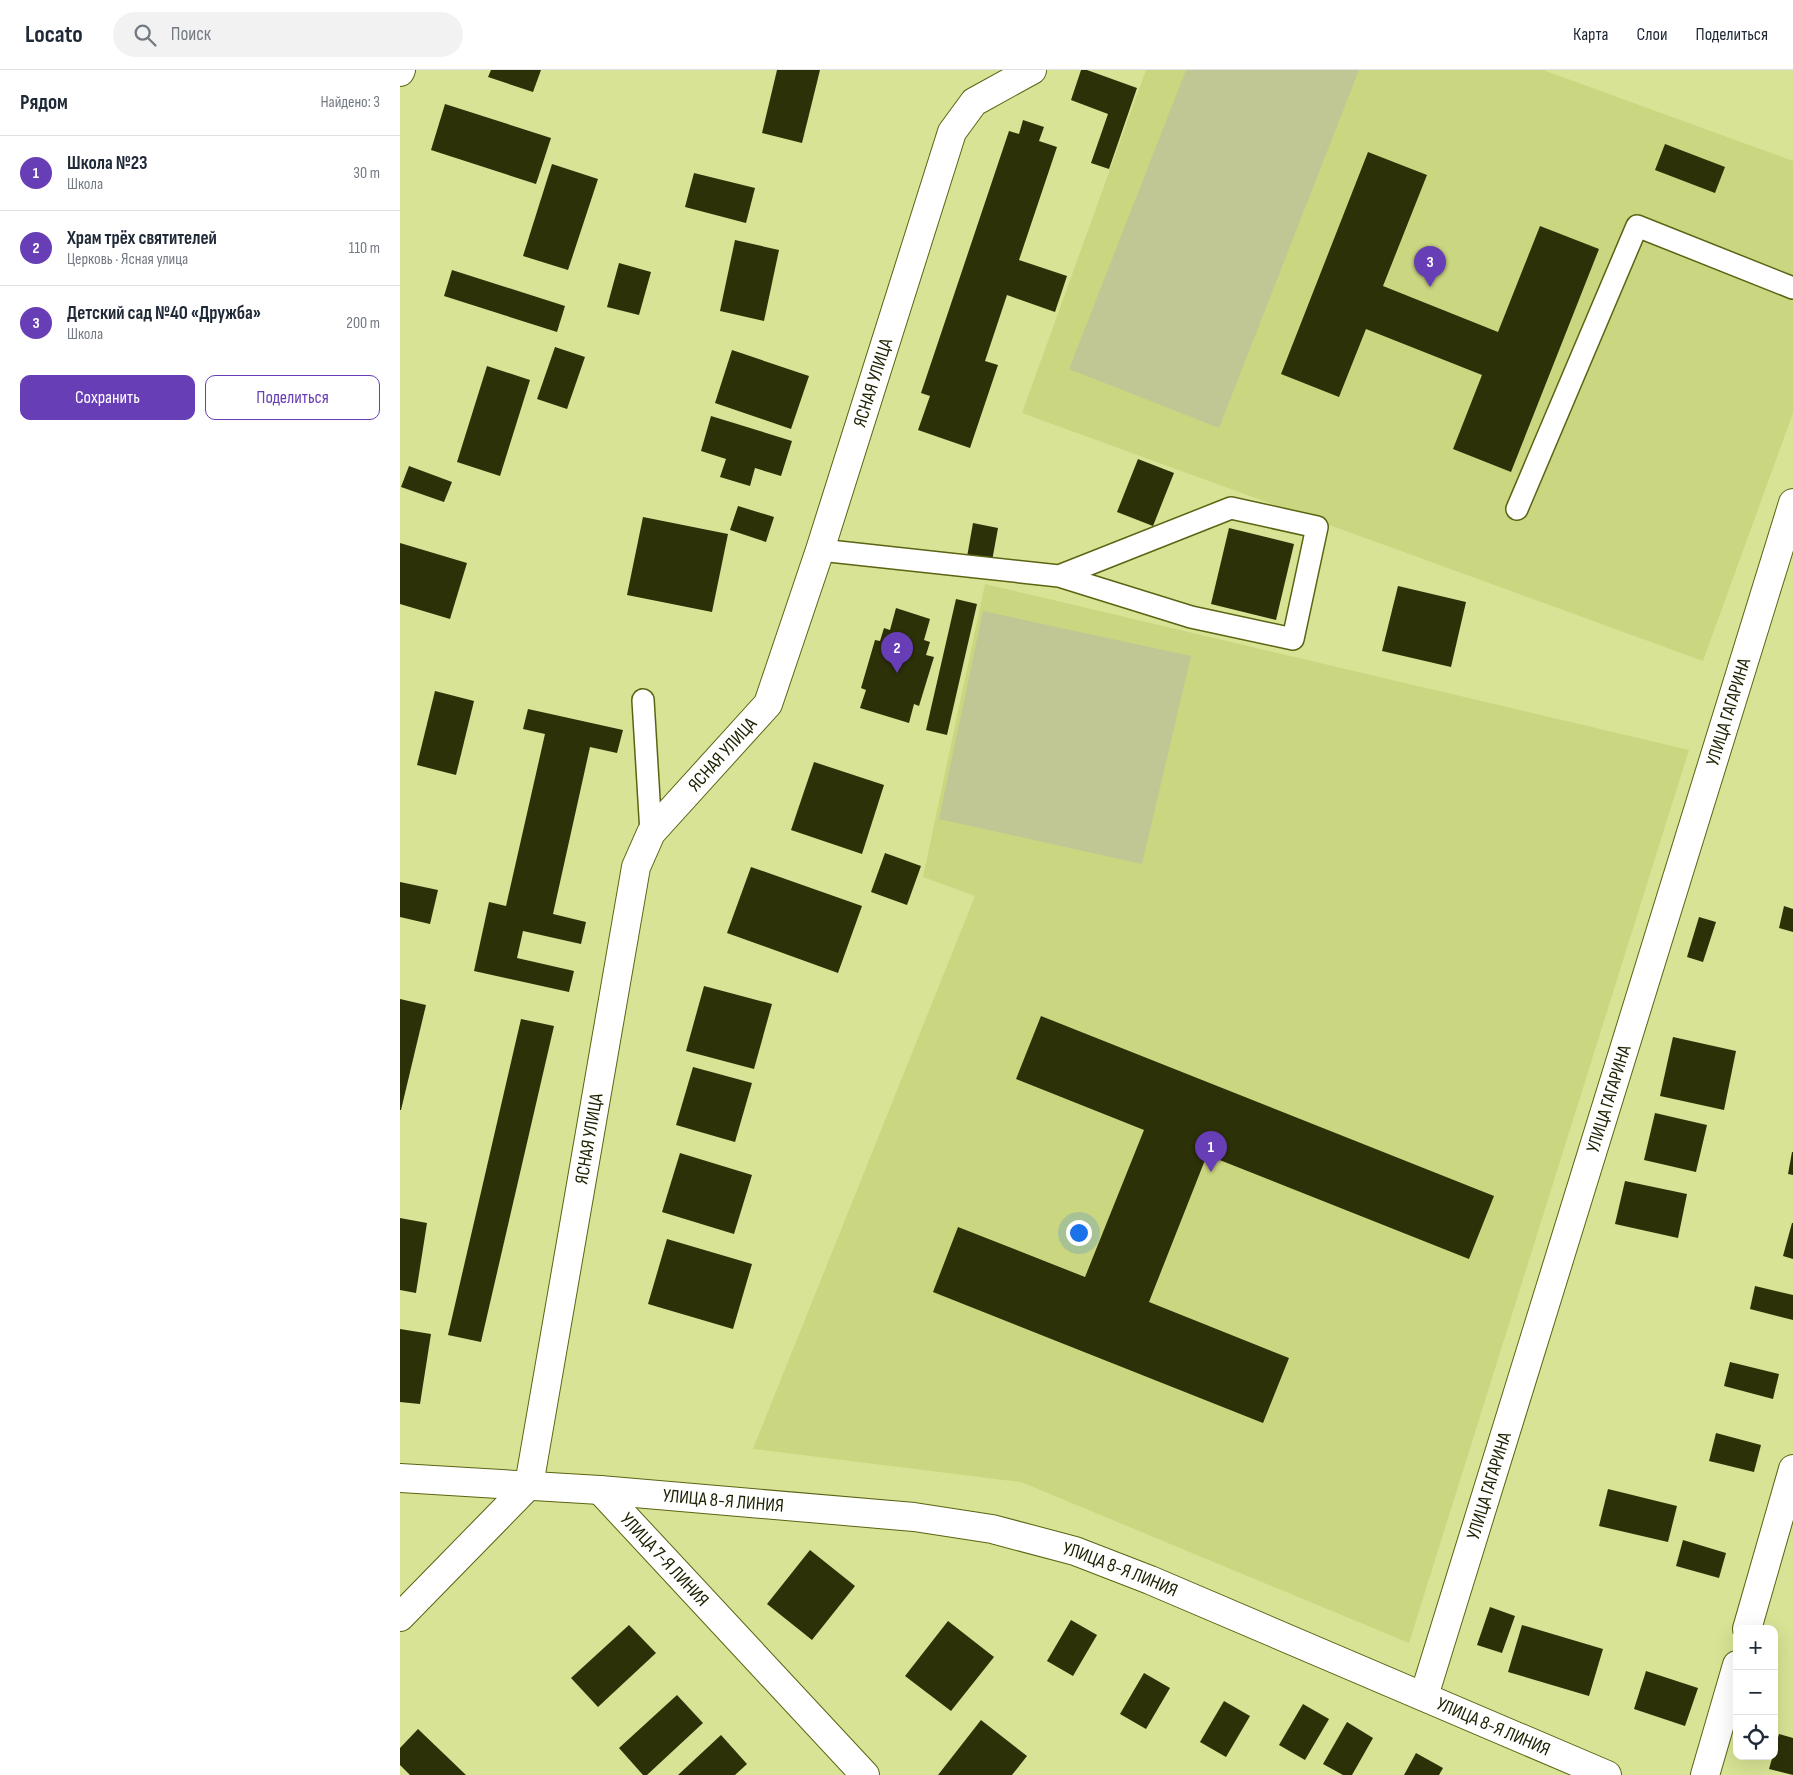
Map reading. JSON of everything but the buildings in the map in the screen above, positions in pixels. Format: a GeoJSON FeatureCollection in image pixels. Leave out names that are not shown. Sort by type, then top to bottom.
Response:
{"type":"FeatureCollection","features":[{"type":"Feature","properties":{"kind":"street","name":"ЯСНАЯ УЛИЦА"},"geometry":{"type":"LineString","coordinates":[[529,1485],[636,867],[650,833],[768,704],[820,550],[952,132],[974,102],[1032,70]]}},
{"type":"Feature","properties":{"kind":"street","name":"УЛИЦА ГАГАРИНА"},"geometry":{"type":"LineString","coordinates":[[1424,1696],[1793,503]]}},
{"type":"Feature","properties":{"kind":"street"},"geometry":{"type":"LineString","coordinates":[[1748,1625],[1793,1469]]}},
{"type":"Feature","properties":{"kind":"street"},"geometry":{"type":"LineString","coordinates":[[400,1478],[600,1490]]}},
{"type":"Feature","properties":{"kind":"street"},"geometry":{"type":"LineString","coordinates":[[400,1617],[529,1485]]}},
{"type":"Feature","properties":{"kind":"street","name":"УЛИЦА 8-Я ЛИНИЯ"},"geometry":{"type":"LineString","coordinates":[[600,1490],[914,1517],[992,1529],[1074,1551],[1141,1576],[1607,1775]]}},
{"type":"Feature","properties":{"kind":"street","name":"УЛИЦА 7-Я ЛИНИЯ"},"geometry":{"type":"LineString","coordinates":[[600,1490],[865,1775]]}},
{"type":"Feature","properties":{"kind":"street"},"geometry":{"type":"LineString","coordinates":[[1705,1775],[1736,1670]]}},
{"type":"Feature","properties":{"kind":"lane"},"geometry":{"type":"LineString","coordinates":[[1518,509],[1637,226],[1793,288]]}},
{"type":"Feature","properties":{"kind":"lane"},"geometry":{"type":"LineString","coordinates":[[820,550],[1059,576],[1191,616],[1293,639],[1317,526],[1231,508],[1059,576]]}},
{"type":"Feature","properties":{"kind":"lane"},"geometry":{"type":"LineString","coordinates":[[643,700],[650,833]]}},
{"type":"Feature","properties":{"kind":"shaded area"},"geometry":{"type":"Polygon","coordinates":[[[1146,70],[1543,70],[1793,161],[1793,413],[1703,661],[1022,413],[1146,70]]]}},
{"type":"Feature","properties":{"kind":"shaded area"},"geometry":{"type":"Polygon","coordinates":[[[1186,70],[1359,70],[1219,428],[1069,369],[1186,70]]]}},
{"type":"Feature","properties":{"kind":"shaded area"},"geometry":{"type":"Polygon","coordinates":[[[985,584],[1689,750],[1409,1643],[1021,1482],[753,1449],[975,896],[923,877],[985,584]]]}},
{"type":"Feature","properties":{"kind":"shaded area"},"geometry":{"type":"Polygon","coordinates":[[[983,611],[1191,656],[1142,864],[939,819],[983,611]]]}},
{"type":"Feature","properties":{"kind":"place","name":"Детский сад №40 «Дружба»"},"geometry":{"type":"Point","coordinates":[1430,287]}},
{"type":"Feature","properties":{"kind":"place","name":"Храм трёх святителей"},"geometry":{"type":"Point","coordinates":[897,673]}},
{"type":"Feature","properties":{"kind":"place","name":"Школа №23"},"geometry":{"type":"Point","coordinates":[1211,1172]}}]}
